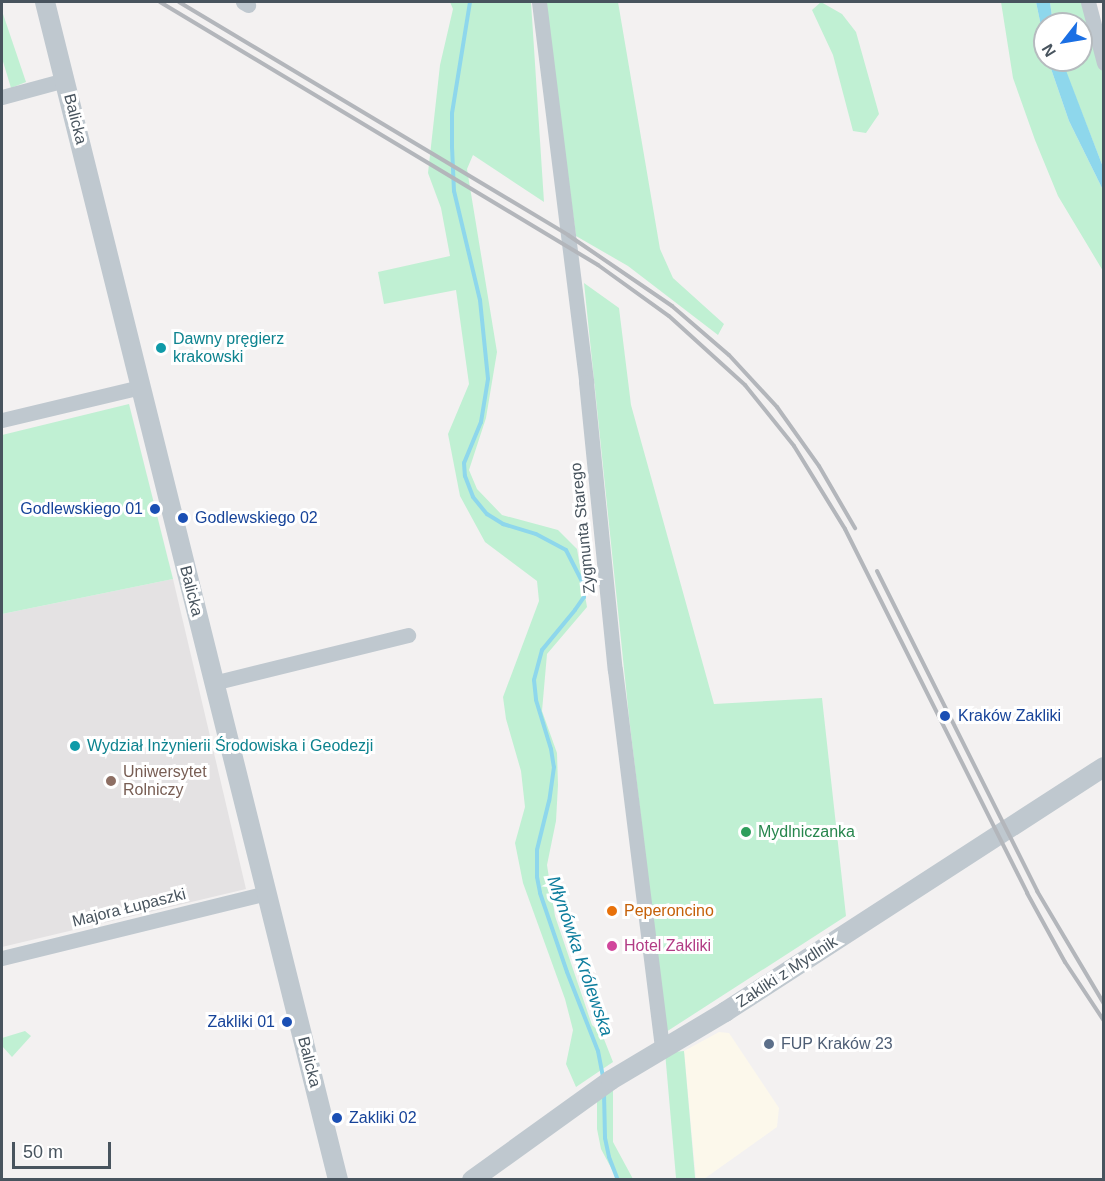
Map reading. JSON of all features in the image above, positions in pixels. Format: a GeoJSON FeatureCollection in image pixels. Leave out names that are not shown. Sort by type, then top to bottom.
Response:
{"type":"FeatureCollection","features":[{"type":"Feature","properties":{"kind":"street","name":"Balicka"},"geometry":{"type":"LineString","coordinates":[[45,2],[338,1179]]}},
{"type":"Feature","properties":{"kind":"street","name":"Zygmunta Starego"},"geometry":{"type":"LineString","coordinates":[[539,2],[586,382],[615,670],[662,1050]]}},
{"type":"Feature","properties":{"kind":"street"},"geometry":{"type":"LineString","coordinates":[[1088,2],[1104,63]]}},
{"type":"Feature","properties":{"kind":"street"},"geometry":{"type":"LineString","coordinates":[[2,97],[65,80]]}},
{"type":"Feature","properties":{"kind":"street"},"geometry":{"type":"LineString","coordinates":[[2,420],[141,387]]}},
{"type":"Feature","properties":{"kind":"street"},"geometry":{"type":"LineString","coordinates":[[213,683],[408,635]]}},
{"type":"Feature","properties":{"kind":"street","name":"Zakliki z Mydlnik"},"geometry":{"type":"LineString","coordinates":[[472,1179],[606,1083],[662,1050],[1104,766]]}},
{"type":"Feature","properties":{"kind":"street","name":"Majora Łupaszki"},"geometry":{"type":"LineString","coordinates":[[2,958],[266,893]]}},
{"type":"Feature","properties":{"kind":"shaded area","name":"Uniwersytet Rolniczy"},"geometry":{"type":"Polygon","coordinates":[[[173,579],[246,889],[2,947],[2,614],[173,579]]]}},
{"type":"Feature","properties":{"kind":"shaded area"},"geometry":{"type":"Polygon","coordinates":[[[719,1032],[729,1033],[779,1108],[777,1127],[704,1179],[696,1179],[684,1051],[719,1032]]]}},
{"type":"Feature","properties":{"kind":"green space"},"geometry":{"type":"Polygon","coordinates":[[[450,2],[531,2],[544,202],[473,155],[467,169],[497,352],[486,418],[469,470],[477,489],[502,515],[558,530],[577,549],[587,607],[547,654],[542,711],[557,753],[558,785],[556,821],[547,865],[555,916],[592,1025],[602,1034],[613,1062],[576,1087],[566,1064],[573,1030],[565,999],[523,883],[515,843],[525,807],[521,771],[506,719],[503,697],[539,601],[537,581],[485,542],[460,496],[448,434],[469,384],[456,290],[384,304],[378,272],[450,256],[441,208],[428,173],[440,65],[453,9],[450,2]]]}},
{"type":"Feature","properties":{"kind":"green space"},"geometry":{"type":"Polygon","coordinates":[[[544,2],[618,2],[660,249],[673,278],[724,324],[718,335],[628,266],[576,236],[544,2]]]}},
{"type":"Feature","properties":{"kind":"green space"},"geometry":{"type":"Polygon","coordinates":[[[821,2],[842,14],[856,32],[879,114],[866,133],[853,131],[833,55],[812,10],[821,2]]]}},
{"type":"Feature","properties":{"kind":"green space"},"geometry":{"type":"Polygon","coordinates":[[[1001,2],[1036,2],[1038,12],[1033,12],[1033,72],[1052,72],[1069,121],[1103,190],[1103,271],[1058,196],[1013,78],[1001,2]]]}},
{"type":"Feature","properties":{"kind":"green space"},"geometry":{"type":"Polygon","coordinates":[[[1050,2],[1085,2],[1088,12],[1051,12],[1050,2]]]}},
{"type":"Feature","properties":{"kind":"green space"},"geometry":{"type":"Polygon","coordinates":[[[2,11],[26,82],[11,88],[2,58],[2,11]]]}},
{"type":"Feature","properties":{"kind":"green space"},"geometry":{"type":"Polygon","coordinates":[[[1093,33],[1103,71],[1103,167],[1066,72],[1093,72],[1093,33]]]}},
{"type":"Feature","properties":{"kind":"green space"},"geometry":{"type":"Polygon","coordinates":[[[584,283],[619,308],[631,405],[714,704],[822,698],[846,916],[666,1032],[629,717],[584,283]]]}},
{"type":"Feature","properties":{"kind":"green space"},"geometry":{"type":"Polygon","coordinates":[[[129,404],[173,579],[2,614],[2,435],[129,404]]]}},
{"type":"Feature","properties":{"kind":"green space"},"geometry":{"type":"Polygon","coordinates":[[[25,1031],[31,1036],[12,1057],[2,1046],[2,1038],[25,1031]]]}},
{"type":"Feature","properties":{"kind":"green space"},"geometry":{"type":"Polygon","coordinates":[[[684,1051],[695,1180],[676,1180],[665,1053],[684,1051]]]}},
{"type":"Feature","properties":{"kind":"green space"},"geometry":{"type":"Polygon","coordinates":[[[613,1088],[613,1142],[633,1179],[617,1179],[601,1149],[597,1129],[597,1100],[613,1088]]]}},
{"type":"Feature","properties":{"kind":"water"},"geometry":{"type":"Polygon","coordinates":[[[1036,2],[1050,2],[1051,12],[1038,12],[1036,2]]]}},
{"type":"Feature","properties":{"kind":"water"},"geometry":{"type":"Polygon","coordinates":[[[1052,72],[1067,72],[1103,167],[1103,190],[1069,121],[1052,72]]]}},
{"type":"Feature","properties":{"kind":"waterway","name":"Młynówka Królewska"},"geometry":{"type":"LineString","coordinates":[[470,2],[452,113],[454,191],[480,300],[488,379],[481,422],[464,463],[465,476],[473,497],[487,514],[503,524],[536,534],[566,550],[584,585],[584,597],[542,650],[534,680],[536,700],[554,767],[549,801],[537,850],[537,877],[540,893],[567,972],[598,1051],[603,1076]]}},
{"type":"Feature","properties":{"kind":"waterway","name":"Młynówka Królewska"},"geometry":{"type":"LineString","coordinates":[[604,1093],[605,1138],[618,1180]]}},
{"type":"Feature","properties":{"kind":"railway"},"geometry":{"type":"LineString","coordinates":[[160,2],[598,265],[669,316],[745,385],[794,446],[845,529],[1027,893],[1065,962],[1104,1021]]}},
{"type":"Feature","properties":{"kind":"railway"},"geometry":{"type":"LineString","coordinates":[[179,2],[568,235],[672,306],[729,355],[777,407],[819,466],[855,528]]}},
{"type":"Feature","properties":{"kind":"railway"},"geometry":{"type":"LineString","coordinates":[[877,571],[1037,891],[1104,1004]]}},
{"type":"Feature","properties":{"kind":"place","name":"Dawny pręgierz krakowski"},"geometry":{"type":"Point","coordinates":[161,348]}},
{"type":"Feature","properties":{"kind":"place","name":"Godlewskiego 01"},"geometry":{"type":"Point","coordinates":[155,509]}},
{"type":"Feature","properties":{"kind":"place","name":"Godlewskiego 02"},"geometry":{"type":"Point","coordinates":[183,518]}},
{"type":"Feature","properties":{"kind":"place","name":"Kraków Zakliki"},"geometry":{"type":"Point","coordinates":[945,716]}},
{"type":"Feature","properties":{"kind":"place","name":"Wydział Inżynierii Środowiska i Geodezji"},"geometry":{"type":"Point","coordinates":[75,746]}},
{"type":"Feature","properties":{"kind":"place","name":"Uniwersytet Rolniczy"},"geometry":{"type":"Point","coordinates":[111,781]}},
{"type":"Feature","properties":{"kind":"place","name":"Mydlniczanka"},"geometry":{"type":"Point","coordinates":[746,832]}},
{"type":"Feature","properties":{"kind":"place","name":"Peperoncino"},"geometry":{"type":"Point","coordinates":[612,911]}},
{"type":"Feature","properties":{"kind":"place","name":"Hotel Zakliki"},"geometry":{"type":"Point","coordinates":[612,946]}},
{"type":"Feature","properties":{"kind":"place","name":"Zakliki 01"},"geometry":{"type":"Point","coordinates":[287,1022]}},
{"type":"Feature","properties":{"kind":"place","name":"FUP Kraków 23"},"geometry":{"type":"Point","coordinates":[769,1044]}},
{"type":"Feature","properties":{"kind":"place","name":"Zakliki 02"},"geometry":{"type":"Point","coordinates":[337,1118]}}]}
